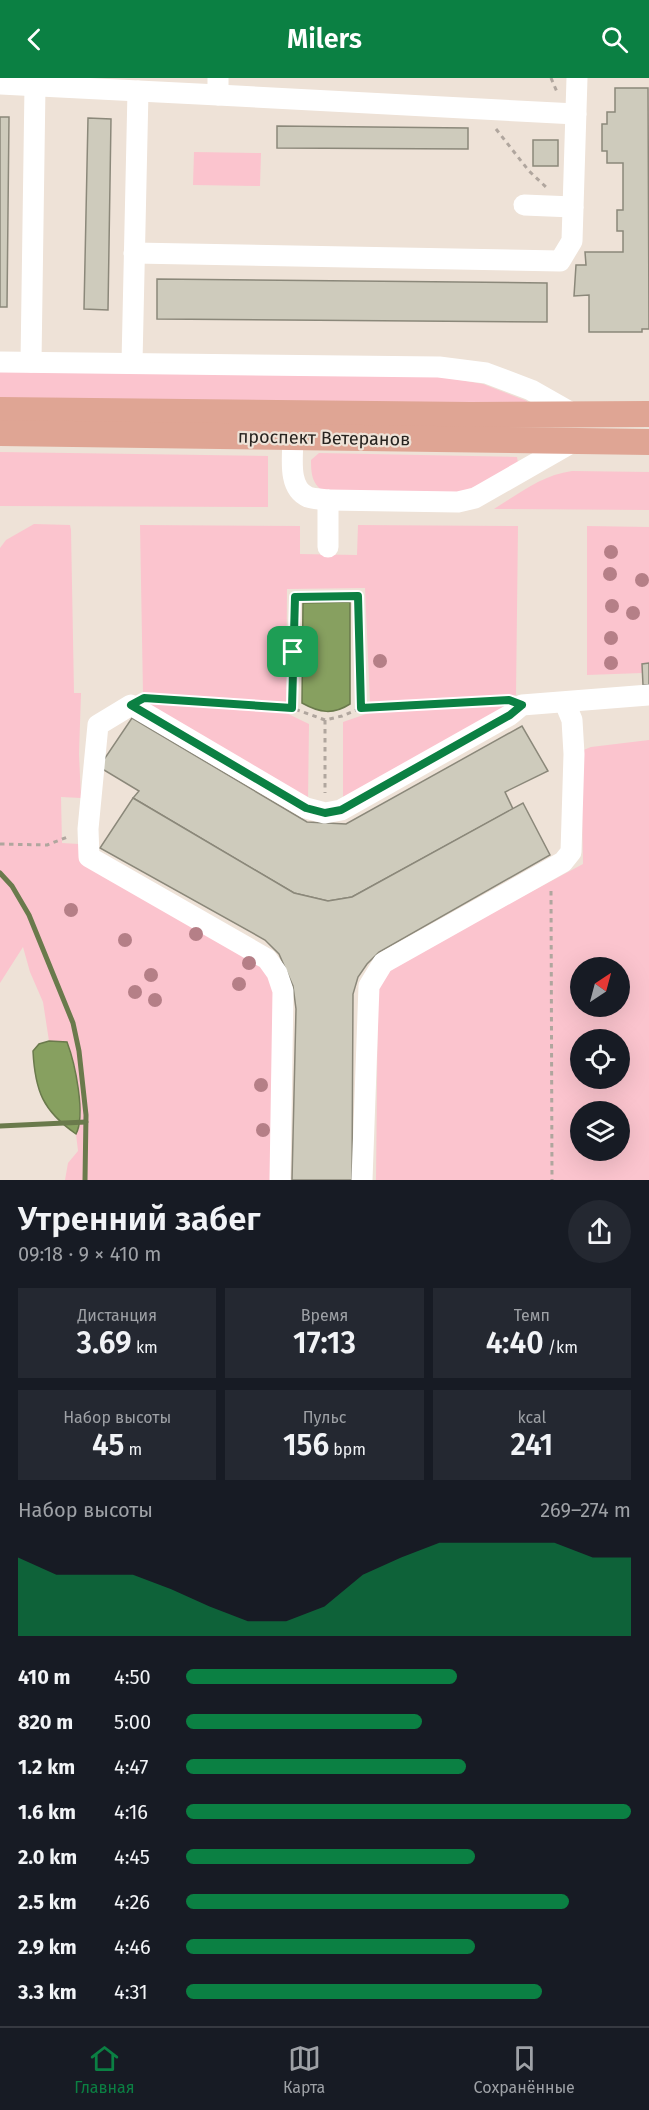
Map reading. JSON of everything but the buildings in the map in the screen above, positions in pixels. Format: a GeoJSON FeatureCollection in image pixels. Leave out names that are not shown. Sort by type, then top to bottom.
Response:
{"type":"FeatureCollection","features":[{"type":"Feature","properties":{"kind":"main road","name":"проспект Ветеранов"},"geometry":{"type":"LineString","coordinates":[[0,410],[649,414]]}},
{"type":"Feature","properties":{"kind":"main road","name":"проспект Ветеранов"},"geometry":{"type":"LineString","coordinates":[[0,433],[649,442]]}},
{"type":"Feature","properties":{"kind":"street"},"geometry":{"type":"LineString","coordinates":[[134,253],[560,261],[572,241],[577,78]]}},
{"type":"Feature","properties":{"kind":"street"},"geometry":{"type":"LineString","coordinates":[[0,84],[35,86],[114,84],[138,90],[218,86],[472,108],[576,114]]}},
{"type":"Feature","properties":{"kind":"street"},"geometry":{"type":"LineString","coordinates":[[31,362],[35,86]]}},
{"type":"Feature","properties":{"kind":"street"},"geometry":{"type":"LineString","coordinates":[[132,363],[138,90]]}},
{"type":"Feature","properties":{"kind":"street"},"geometry":{"type":"LineString","coordinates":[[524,205],[573,207]]}},
{"type":"Feature","properties":{"kind":"street"},"geometry":{"type":"LineString","coordinates":[[0,362],[439,367],[486,373],[531,390],[575,415]]}},
{"type":"Feature","properties":{"kind":"street"},"geometry":{"type":"LineString","coordinates":[[293,438],[294,479],[299,490],[308,497],[328,500],[458,502],[475,498],[573,441]]}},
{"type":"Feature","properties":{"kind":"street"},"geometry":{"type":"LineString","coordinates":[[328,500],[328,547]]}},
{"type":"Feature","properties":{"kind":"street"},"geometry":{"type":"LineString","coordinates":[[280,1180],[283,991],[277,973],[267,959],[89,857],[88,829],[98,726],[131,705],[306,808],[325,813],[341,810],[510,715],[522,705],[649,695]]}},
{"type":"Feature","properties":{"kind":"street"},"geometry":{"type":"LineString","coordinates":[[362,1180],[369,986],[383,963],[563,862],[571,852],[574,754],[572,720],[565,703]]}},
{"type":"Feature","properties":{"kind":"path"},"geometry":{"type":"LineString","coordinates":[[472,108],[491,123],[529,171],[548,189],[573,207]]}},
{"type":"Feature","properties":{"kind":"path"},"geometry":{"type":"LineString","coordinates":[[292,708],[295,597],[358,596],[361,708]]}},
{"type":"Feature","properties":{"kind":"path"},"geometry":{"type":"LineString","coordinates":[[131,705],[144,698],[292,708],[325,720],[361,708],[509,700],[522,705]]}},
{"type":"Feature","properties":{"kind":"path"},"geometry":{"type":"LineString","coordinates":[[325,720],[325,813]]}},
{"type":"Feature","properties":{"kind":"path"},"geometry":{"type":"LineString","coordinates":[[0,844],[47,845],[88,829]]}},
{"type":"Feature","properties":{"kind":"path"},"geometry":{"type":"LineString","coordinates":[[551,868],[552,1180]]}},
{"type":"Feature","properties":{"kind":"shaded area"},"geometry":{"type":"Polygon","coordinates":[[[194,152],[261,153],[260,186],[193,185],[194,152]]]}},
{"type":"Feature","properties":{"kind":"shaded area"},"geometry":{"type":"Polygon","coordinates":[[[0,371],[437,376],[483,384],[527,401],[528,404],[0,400],[0,371]]]}},
{"type":"Feature","properties":{"kind":"shaded area"},"geometry":{"type":"Polygon","coordinates":[[[0,452],[268,456],[268,507],[0,506],[0,452]]]}},
{"type":"Feature","properties":{"kind":"shaded area"},"geometry":{"type":"Polygon","coordinates":[[[319,453],[517,457],[518,463],[511,471],[457,494],[325,492],[317,486],[312,474],[311,460],[319,453]]]}},
{"type":"Feature","properties":{"kind":"shaded area"},"geometry":{"type":"Polygon","coordinates":[[[572,471],[649,472],[649,510],[494,509],[551,476],[572,471]]]}},
{"type":"Feature","properties":{"kind":"shaded area"},"geometry":{"type":"Polygon","coordinates":[[[34,524],[70,525],[71,530],[74,693],[81,693],[79,754],[81,798],[61,797],[62,843],[79,844],[264,964],[277,993],[274,1180],[65,1180],[68,1163],[78,1151],[76,1134],[81,1114],[71,1053],[67,1043],[49,1041],[43,1002],[30,972],[23,947],[0,983],[0,548],[6,540],[34,524]]]}},
{"type":"Feature","properties":{"kind":"shaded area"},"geometry":{"type":"Polygon","coordinates":[[[140,525],[300,526],[300,554],[357,555],[358,525],[518,526],[516,695],[370,703],[365,588],[287,589],[286,702],[143,694],[140,525]]]}},
{"type":"Feature","properties":{"kind":"shaded area"},"geometry":{"type":"Polygon","coordinates":[[[587,526],[649,527],[649,663],[642,664],[642,673],[587,675],[587,526]]]}},
{"type":"Feature","properties":{"kind":"shaded area"},"geometry":{"type":"Polygon","coordinates":[[[350,602],[350,704],[332,711],[315,709],[302,703],[303,603],[350,602]]]}},
{"type":"Feature","properties":{"kind":"shaded area"},"geometry":{"type":"Polygon","coordinates":[[[146,703],[282,711],[309,724],[308,801],[146,703]]]}},
{"type":"Feature","properties":{"kind":"shaded area"},"geometry":{"type":"Polygon","coordinates":[[[508,705],[343,802],[343,722],[372,712],[508,705]]]}},
{"type":"Feature","properties":{"kind":"shaded area"},"geometry":{"type":"Polygon","coordinates":[[[649,740],[649,1180],[376,1180],[378,989],[393,966],[583,864],[581,751],[591,747],[649,740]]]}},
{"type":"Feature","properties":{"kind":"shaded area"},"geometry":{"type":"Polygon","coordinates":[[[49,1041],[67,1042],[70,1051],[80,1102],[79,1125],[76,1134],[48,1108],[39,1089],[33,1051],[39,1044],[49,1041]]]}},
{"type":"Feature","properties":{"kind":"waterway"},"geometry":{"type":"LineString","coordinates":[[0,873],[12,886],[29,915],[73,1023],[79,1051],[86,1115],[85,1180]]}},
{"type":"Feature","properties":{"kind":"waterway"},"geometry":{"type":"LineString","coordinates":[[0,1126],[86,1122]]}},
{"type":"Feature","properties":{"kind":"route"},"geometry":{"type":"LineString","coordinates":[[358,596],[361,708],[509,700],[522,705],[510,715],[341,810],[325,813],[306,808],[131,705],[144,698],[292,708],[293,652],[295,597],[358,596]]}}]}
